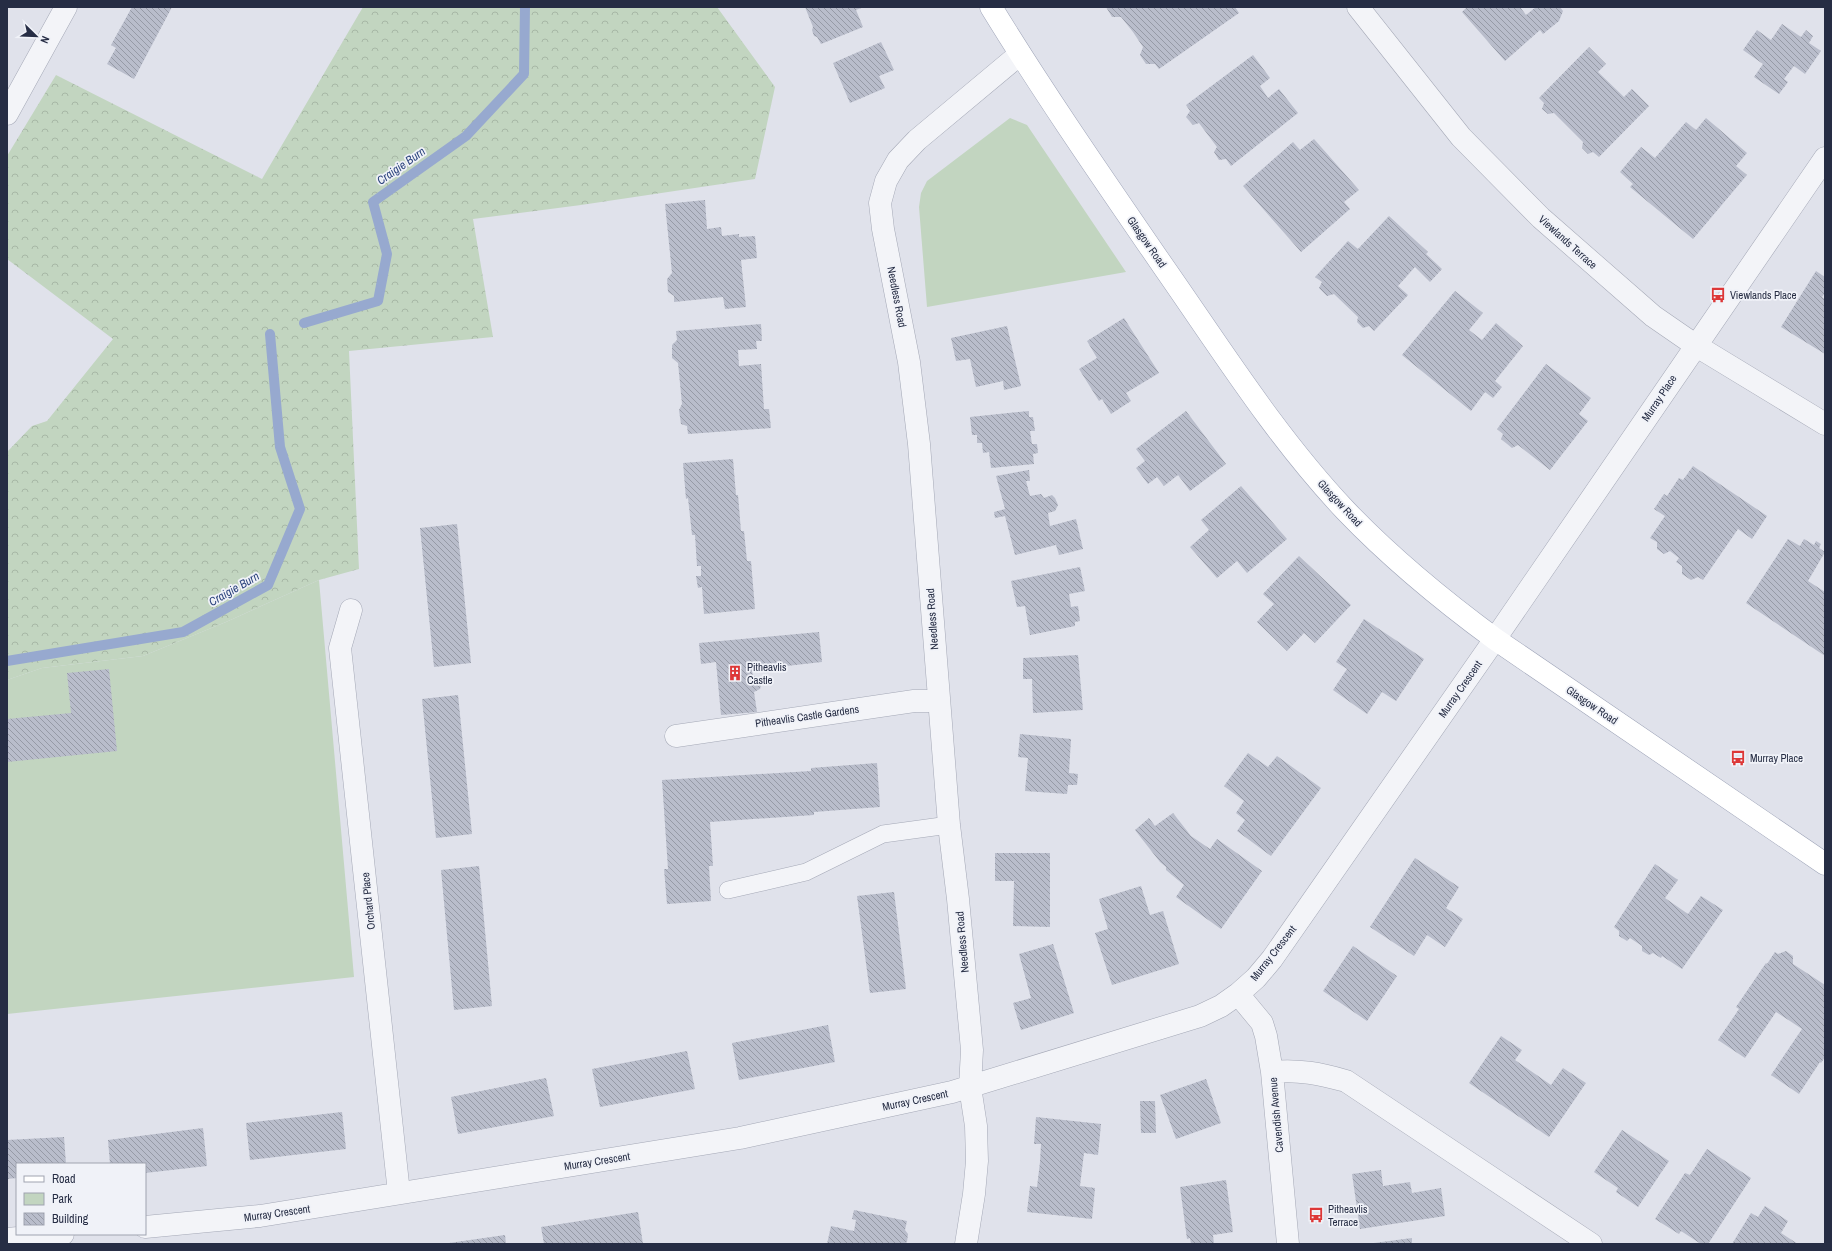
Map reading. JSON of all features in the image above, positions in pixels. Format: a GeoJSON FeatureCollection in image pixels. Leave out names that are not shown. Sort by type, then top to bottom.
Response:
{"type":"FeatureCollection","features":[{"type":"Feature","properties":{"kind":"main road","name":"Glasgow Road"},"geometry":{"type":"LineString","coordinates":[[991,7],[1020,54],[1089,158],[1284,438],[1307,467],[1377,543],[1441,599],[1495,639],[1825,864]]}},
{"type":"Feature","properties":{"kind":"street"},"geometry":{"type":"LineString","coordinates":[[7,113],[66,7]]}},
{"type":"Feature","properties":{"kind":"street","name":"Viewlands Terrace"},"geometry":{"type":"LineString","coordinates":[[1358,7],[1461,137],[1536,213],[1653,316],[1696,345],[1825,424]]}},
{"type":"Feature","properties":{"kind":"street","name":"Needless Road"},"geometry":{"type":"LineString","coordinates":[[966,1244],[974,1194],[977,1161],[976,1126],[970,1087],[972,1050],[938,701],[919,444],[910,362],[883,229],[880,203],[886,181],[898,160],[917,140],[1020,54]]}},
{"type":"Feature","properties":{"kind":"street","name":"Murray Place"},"geometry":{"type":"LineString","coordinates":[[1495,639],[1825,158]]}},
{"type":"Feature","properties":{"kind":"street","name":"Orchard Place"},"geometry":{"type":"LineString","coordinates":[[351,610],[340,648],[400,1193]]}},
{"type":"Feature","properties":{"kind":"street","name":"Murray Crescent"},"geometry":{"type":"LineString","coordinates":[[146,1227],[260,1216],[740,1138],[970,1087],[1200,1016],[1221,1006],[1238,994],[1256,978],[1272,959],[1495,639]]}},
{"type":"Feature","properties":{"kind":"street","name":"Pitheavlis Castle Gardens"},"geometry":{"type":"LineString","coordinates":[[676,736],[914,701],[938,701]]}},
{"type":"Feature","properties":{"kind":"street","name":"Cavendish Avenue"},"geometry":{"type":"LineString","coordinates":[[1238,994],[1262,1024],[1266,1036],[1272,1072],[1288,1244]]}},
{"type":"Feature","properties":{"kind":"street"},"geometry":{"type":"LineString","coordinates":[[1272,1072],[1288,1071],[1316,1073],[1346,1081],[1591,1244]]}},
{"type":"Feature","properties":{"kind":"street"},"geometry":{"type":"LineString","coordinates":[[7,1239],[32,1240],[58,1235]]}},
{"type":"Feature","properties":{"kind":"lane"},"geometry":{"type":"LineString","coordinates":[[728,890],[806,872],[883,834],[949,825]]}},
{"type":"Feature","properties":{"kind":"green space"},"geometry":{"type":"Polygon","coordinates":[[[363,7],[717,7],[775,87],[755,179],[581,205],[473,219],[493,337],[349,351],[359,569],[319,580],[226,622],[143,656],[42,668],[7,680],[7,452],[32,426],[47,421],[113,339],[7,259],[7,156],[56,75],[262,179],[363,7]]]}},
{"type":"Feature","properties":{"kind":"green space"},"geometry":{"type":"Polygon","coordinates":[[[1010,118],[1027,125],[1126,272],[927,307],[919,207],[921,193],[927,181],[1010,118]]]}},
{"type":"Feature","properties":{"kind":"green space"},"geometry":{"type":"Polygon","coordinates":[[[319,580],[354,977],[7,1014],[7,680],[42,668],[143,656],[226,622],[319,580]]]}},
{"type":"Feature","properties":{"kind":"building"},"geometry":{"type":"Polygon","coordinates":[[[132,7],[172,7],[134,79],[107,64],[116,48],[111,45],[132,7]]]}},
{"type":"Feature","properties":{"kind":"building"},"geometry":{"type":"Polygon","coordinates":[[[805,7],[864,7],[856,10],[863,27],[821,44],[817,37],[814,36],[812,30],[813,27],[805,7]]]}},
{"type":"Feature","properties":{"kind":"building"},"geometry":{"type":"Polygon","coordinates":[[[1106,7],[1235,7],[1239,13],[1159,69],[1155,64],[1146,64],[1140,55],[1143,47],[1133,32],[1121,17],[1112,17],[1106,7]]]}},
{"type":"Feature","properties":{"kind":"building"},"geometry":{"type":"Polygon","coordinates":[[[1467,7],[1520,7],[1526,15],[1536,7],[1560,7],[1563,11],[1559,21],[1543,34],[1540,30],[1505,61],[1462,12],[1467,7]]]}},
{"type":"Feature","properties":{"kind":"building"},"geometry":{"type":"Polygon","coordinates":[[[1782,24],[1801,37],[1806,30],[1813,36],[1809,43],[1821,51],[1805,74],[1794,66],[1784,79],[1788,82],[1779,94],[1754,77],[1763,64],[1743,50],[1757,30],[1771,40],[1782,24]]]}},
{"type":"Feature","properties":{"kind":"building"},"geometry":{"type":"Polygon","coordinates":[[[881,42],[894,70],[879,76],[885,88],[850,103],[833,63],[881,42]]]}},
{"type":"Feature","properties":{"kind":"building"},"geometry":{"type":"Polygon","coordinates":[[[1589,47],[1606,64],[1598,72],[1624,97],[1632,89],[1649,106],[1599,157],[1593,152],[1588,154],[1582,148],[1583,142],[1554,113],[1548,114],[1542,109],[1544,103],[1539,98],[1589,47]]]}},
{"type":"Feature","properties":{"kind":"building"},"geometry":{"type":"Polygon","coordinates":[[[1253,55],[1270,78],[1260,86],[1268,98],[1279,89],[1298,113],[1231,166],[1226,159],[1219,160],[1214,152],[1217,147],[1199,123],[1193,125],[1186,117],[1190,111],[1186,105],[1253,55]]]}},
{"type":"Feature","properties":{"kind":"building"},"geometry":{"type":"Polygon","coordinates":[[[1706,118],[1747,153],[1736,166],[1747,175],[1693,239],[1630,187],[1633,184],[1620,172],[1641,147],[1655,158],[1686,122],[1696,130],[1706,118]]]}},
{"type":"Feature","properties":{"kind":"building"},"geometry":{"type":"Polygon","coordinates":[[[1314,139],[1359,190],[1344,202],[1350,209],[1301,252],[1243,186],[1293,142],[1300,150],[1314,139]]]}},
{"type":"Feature","properties":{"kind":"building"},"geometry":{"type":"Polygon","coordinates":[[[705,200],[707,229],[721,227],[722,236],[739,234],[739,237],[755,236],[757,258],[741,260],[746,307],[725,309],[723,297],[674,302],[674,296],[668,292],[667,279],[672,273],[665,204],[705,200]]]}},
{"type":"Feature","properties":{"kind":"building"},"geometry":{"type":"Polygon","coordinates":[[[1389,216],[1428,252],[1426,254],[1442,269],[1430,282],[1415,267],[1398,286],[1408,295],[1374,331],[1369,326],[1363,328],[1357,322],[1358,317],[1334,294],[1327,296],[1319,288],[1322,282],[1315,277],[1348,241],[1358,249],[1389,216]]]}},
{"type":"Feature","properties":{"kind":"building"},"geometry":{"type":"Polygon","coordinates":[[[1816,271],[1825,277],[1825,293],[1822,297],[1825,299],[1825,354],[1781,327],[1816,271]]]}},
{"type":"Feature","properties":{"kind":"building"},"geometry":{"type":"Polygon","coordinates":[[[1455,291],[1483,313],[1469,330],[1482,340],[1496,323],[1523,346],[1495,381],[1502,387],[1493,398],[1485,392],[1471,411],[1402,355],[1455,291]]]}},
{"type":"Feature","properties":{"kind":"building"},"geometry":{"type":"Polygon","coordinates":[[[1124,318],[1159,373],[1126,393],[1131,401],[1111,414],[1102,399],[1099,401],[1079,369],[1097,358],[1087,341],[1124,318]]]}},
{"type":"Feature","properties":{"kind":"building"},"geometry":{"type":"Polygon","coordinates":[[[761,324],[762,341],[756,341],[757,349],[738,350],[739,366],[761,364],[764,409],[769,409],[771,428],[688,434],[687,426],[681,424],[679,410],[682,404],[678,363],[672,358],[672,345],[677,340],[676,331],[761,324]]]}},
{"type":"Feature","properties":{"kind":"building"},"geometry":{"type":"Polygon","coordinates":[[[1007,326],[1021,386],[1004,390],[1003,381],[976,387],[970,359],[956,361],[951,338],[1007,326]]]}},
{"type":"Feature","properties":{"kind":"building"},"geometry":{"type":"Polygon","coordinates":[[[1546,364],[1591,398],[1579,414],[1588,421],[1550,470],[1518,445],[1512,448],[1501,439],[1503,434],[1497,429],[1546,364]]]}},
{"type":"Feature","properties":{"kind":"building"},"geometry":{"type":"Polygon","coordinates":[[[1029,411],[1029,417],[1033,417],[1035,431],[1030,431],[1032,444],[1037,444],[1038,453],[1033,454],[1034,464],[991,468],[989,452],[983,453],[982,443],[977,443],[977,435],[972,435],[970,417],[1029,411]]]}},
{"type":"Feature","properties":{"kind":"building"},"geometry":{"type":"Polygon","coordinates":[[[1186,411],[1226,464],[1190,491],[1178,475],[1164,486],[1157,477],[1148,484],[1136,468],[1145,461],[1136,449],[1186,411]]]}},
{"type":"Feature","properties":{"kind":"building"},"geometry":{"type":"Polygon","coordinates":[[[733,459],[741,531],[744,531],[747,561],[751,561],[755,609],[704,614],[702,587],[698,588],[696,576],[701,576],[701,566],[697,566],[695,535],[692,535],[688,498],[686,499],[683,463],[733,459]]]}},
{"type":"Feature","properties":{"kind":"building"},"geometry":{"type":"Polygon","coordinates":[[[1693,466],[1767,516],[1752,539],[1738,529],[1703,580],[1698,577],[1691,580],[1682,574],[1682,566],[1676,562],[1679,558],[1670,551],[1664,554],[1657,549],[1657,542],[1650,538],[1665,516],[1654,509],[1664,494],[1667,496],[1679,478],[1683,480],[1693,466]]]}},
{"type":"Feature","properties":{"kind":"building"},"geometry":{"type":"Polygon","coordinates":[[[1029,470],[1030,481],[1026,481],[1030,496],[1041,494],[1044,498],[1052,495],[1058,505],[1055,511],[1048,513],[1050,526],[1076,519],[1083,549],[1059,555],[1056,545],[1015,555],[1005,516],[995,518],[994,512],[1005,509],[996,476],[1029,470]]]}},
{"type":"Feature","properties":{"kind":"building"},"geometry":{"type":"Polygon","coordinates":[[[1241,486],[1287,539],[1247,573],[1237,561],[1217,578],[1190,547],[1209,530],[1201,520],[1241,486]]]}},
{"type":"Feature","properties":{"kind":"building"},"geometry":{"type":"Polygon","coordinates":[[[457,524],[471,663],[434,667],[420,528],[457,524]]]}},
{"type":"Feature","properties":{"kind":"building"},"geometry":{"type":"Polygon","coordinates":[[[1788,539],[1800,546],[1804,539],[1814,545],[1816,541],[1821,544],[1819,548],[1825,552],[1808,581],[1825,592],[1825,656],[1746,603],[1788,539]]]}},
{"type":"Feature","properties":{"kind":"building"},"geometry":{"type":"Polygon","coordinates":[[[1299,556],[1351,605],[1315,643],[1304,633],[1287,651],[1257,622],[1274,604],[1263,594],[1299,556]]]}},
{"type":"Feature","properties":{"kind":"building"},"geometry":{"type":"Polygon","coordinates":[[[1080,567],[1085,591],[1069,594],[1071,607],[1078,606],[1080,621],[1075,622],[1075,626],[1030,635],[1025,606],[1017,607],[1011,581],[1080,567]]]}},
{"type":"Feature","properties":{"kind":"building"},"geometry":{"type":"Polygon","coordinates":[[[1364,619],[1424,659],[1396,701],[1382,692],[1367,714],[1333,690],[1347,669],[1336,662],[1364,619]]]}},
{"type":"Feature","properties":{"kind":"building","name":"Pitheavlis Castle"},"geometry":{"type":"Polygon","coordinates":[[[819,632],[822,662],[752,670],[753,676],[759,677],[762,682],[760,689],[754,692],[757,712],[721,715],[716,662],[701,664],[699,643],[819,632]]]}},
{"type":"Feature","properties":{"kind":"building"},"geometry":{"type":"Polygon","coordinates":[[[1078,655],[1083,710],[1033,713],[1032,679],[1023,679],[1023,658],[1078,655]]]}},
{"type":"Feature","properties":{"kind":"building"},"geometry":{"type":"Polygon","coordinates":[[[109,669],[117,751],[7,762],[7,719],[71,713],[67,673],[109,669]]]}},
{"type":"Feature","properties":{"kind":"building"},"geometry":{"type":"Polygon","coordinates":[[[458,695],[472,834],[436,838],[422,699],[458,695]]]}},
{"type":"Feature","properties":{"kind":"building"},"geometry":{"type":"Polygon","coordinates":[[[1020,734],[1071,739],[1069,773],[1078,774],[1077,785],[1068,785],[1067,794],[1025,791],[1028,758],[1018,757],[1020,734]]]}},
{"type":"Feature","properties":{"kind":"building"},"geometry":{"type":"Polygon","coordinates":[[[1248,753],[1268,767],[1277,756],[1321,788],[1271,856],[1237,831],[1245,820],[1236,813],[1244,801],[1224,786],[1248,753]]]}},
{"type":"Feature","properties":{"kind":"building"},"geometry":{"type":"Polygon","coordinates":[[[877,763],[880,807],[814,812],[814,815],[710,822],[713,866],[709,866],[711,901],[667,904],[664,869],[668,869],[662,780],[811,771],[811,768],[877,763]]]}},
{"type":"Feature","properties":{"kind":"building"},"geometry":{"type":"Polygon","coordinates":[[[1173,813],[1191,836],[1210,849],[1217,839],[1262,871],[1221,929],[1176,897],[1184,885],[1166,870],[1166,867],[1160,862],[1135,830],[1149,818],[1155,826],[1173,813]]]}},
{"type":"Feature","properties":{"kind":"building"},"geometry":{"type":"Polygon","coordinates":[[[995,853],[1050,853],[1050,927],[1013,926],[1014,881],[995,881],[995,853]]]}},
{"type":"Feature","properties":{"kind":"building"},"geometry":{"type":"Polygon","coordinates":[[[1415,858],[1459,887],[1446,908],[1463,919],[1445,947],[1427,935],[1414,956],[1370,927],[1415,858]]]}},
{"type":"Feature","properties":{"kind":"building"},"geometry":{"type":"Polygon","coordinates":[[[1655,864],[1678,880],[1665,898],[1688,914],[1701,896],[1723,910],[1682,969],[1662,956],[1661,958],[1653,953],[1649,955],[1642,951],[1642,946],[1630,938],[1627,941],[1619,936],[1619,931],[1614,927],[1655,864]]]}},
{"type":"Feature","properties":{"kind":"building"},"geometry":{"type":"Polygon","coordinates":[[[479,866],[492,1006],[454,1010],[441,870],[479,866]]]}},
{"type":"Feature","properties":{"kind":"building"},"geometry":{"type":"Polygon","coordinates":[[[1141,886],[1150,915],[1163,911],[1179,964],[1112,985],[1095,933],[1108,929],[1099,899],[1141,886]]]}},
{"type":"Feature","properties":{"kind":"building"},"geometry":{"type":"Polygon","coordinates":[[[894,892],[906,989],[870,993],[857,896],[894,892]]]}},
{"type":"Feature","properties":{"kind":"building"},"geometry":{"type":"Polygon","coordinates":[[[1053,944],[1074,1013],[1021,1030],[1013,1003],[1031,998],[1019,954],[1053,944]]]}},
{"type":"Feature","properties":{"kind":"building"},"geometry":{"type":"Polygon","coordinates":[[[1353,946],[1397,976],[1367,1021],[1323,991],[1353,946]]]}},
{"type":"Feature","properties":{"kind":"building"},"geometry":{"type":"Polygon","coordinates":[[[1786,951],[1793,956],[1793,964],[1825,985],[1825,1057],[1821,1063],[1820,1062],[1799,1094],[1771,1075],[1802,1029],[1790,1021],[1776,1012],[1745,1058],[1718,1040],[1739,1009],[1736,1007],[1766,963],[1767,964],[1775,952],[1778,954],[1786,951]]]}},
{"type":"Feature","properties":{"kind":"building"},"geometry":{"type":"Polygon","coordinates":[[[828,1025],[835,1062],[739,1080],[732,1043],[828,1025]]]}},
{"type":"Feature","properties":{"kind":"building"},"geometry":{"type":"Polygon","coordinates":[[[1501,1036],[1522,1050],[1515,1060],[1551,1085],[1563,1068],[1586,1083],[1549,1137],[1469,1083],[1501,1036]]]}},
{"type":"Feature","properties":{"kind":"building"},"geometry":{"type":"Polygon","coordinates":[[[687,1051],[695,1089],[600,1107],[592,1069],[687,1051]]]}},
{"type":"Feature","properties":{"kind":"building"},"geometry":{"type":"Polygon","coordinates":[[[546,1078],[554,1116],[458,1134],[451,1097],[546,1078]]]}},
{"type":"Feature","properties":{"kind":"building"},"geometry":{"type":"Polygon","coordinates":[[[1206,1079],[1221,1123],[1176,1139],[1160,1095],[1206,1079]]]}},
{"type":"Feature","properties":{"kind":"building"},"geometry":{"type":"Polygon","coordinates":[[[1140,1101],[1155,1101],[1156,1133],[1141,1133],[1140,1101]]]}},
{"type":"Feature","properties":{"kind":"building"},"geometry":{"type":"Polygon","coordinates":[[[342,1112],[346,1149],[250,1160],[246,1123],[342,1112]]]}},
{"type":"Feature","properties":{"kind":"building"},"geometry":{"type":"Polygon","coordinates":[[[1036,1117],[1101,1124],[1098,1155],[1084,1153],[1080,1186],[1095,1188],[1092,1219],[1027,1212],[1030,1186],[1037,1187],[1040,1162],[1041,1144],[1034,1144],[1036,1117]]]}},
{"type":"Feature","properties":{"kind":"building"},"geometry":{"type":"Polygon","coordinates":[[[203,1128],[207,1166],[146,1173],[146,1163],[110,1163],[108,1140],[203,1128]]]}},
{"type":"Feature","properties":{"kind":"building"},"geometry":{"type":"Polygon","coordinates":[[[1622,1130],[1669,1161],[1638,1207],[1616,1192],[1618,1188],[1594,1172],[1622,1130]]]}},
{"type":"Feature","properties":{"kind":"building"},"geometry":{"type":"Polygon","coordinates":[[[64,1137],[66,1163],[16,1163],[16,1178],[7,1179],[7,1140],[64,1137]]]}},
{"type":"Feature","properties":{"kind":"building"},"geometry":{"type":"Polygon","coordinates":[[[1707,1149],[1751,1178],[1708,1244],[1701,1244],[1681,1231],[1679,1234],[1655,1219],[1685,1173],[1690,1175],[1707,1149]]]}},
{"type":"Feature","properties":{"kind":"building"},"geometry":{"type":"Polygon","coordinates":[[[1381,1170],[1383,1186],[1410,1182],[1412,1193],[1441,1188],[1445,1216],[1360,1229],[1352,1174],[1381,1170]]]}},
{"type":"Feature","properties":{"kind":"building"},"geometry":{"type":"Polygon","coordinates":[[[1226,1180],[1233,1232],[1213,1235],[1214,1244],[1191,1244],[1190,1238],[1187,1239],[1180,1187],[1226,1180]]]}},
{"type":"Feature","properties":{"kind":"building"},"geometry":{"type":"Polygon","coordinates":[[[1765,1206],[1788,1221],[1781,1233],[1798,1244],[1732,1244],[1751,1213],[1758,1217],[1765,1206]]]}},
{"type":"Feature","properties":{"kind":"building"},"geometry":{"type":"Polygon","coordinates":[[[854,1210],[907,1221],[905,1230],[908,1234],[907,1242],[904,1244],[827,1244],[831,1226],[854,1231],[856,1220],[852,1219],[854,1210]]]}},
{"type":"Feature","properties":{"kind":"building"},"geometry":{"type":"Polygon","coordinates":[[[638,1212],[643,1244],[544,1244],[541,1227],[638,1212]]]}},
{"type":"Feature","properties":{"kind":"building"},"geometry":{"type":"Polygon","coordinates":[[[505,1235],[506,1244],[449,1244],[449,1243],[505,1235]]]}},
{"type":"Feature","properties":{"kind":"building"},"geometry":{"type":"Polygon","coordinates":[[[1412,1238],[1412,1244],[1374,1244],[1374,1243],[1412,1238]]]}},
{"type":"Feature","properties":{"kind":"waterway","name":"Craigie Burn"},"geometry":{"type":"LineString","coordinates":[[304,323],[378,301],[387,254],[373,202],[466,136],[524,74],[525,7]]}},
{"type":"Feature","properties":{"kind":"waterway","name":"Craigie Burn"},"geometry":{"type":"LineString","coordinates":[[7,661],[183,632],[268,585],[300,509],[280,447],[270,334]]}},
{"type":"Feature","properties":{"kind":"place","name":"Viewlands Place"},"geometry":{"type":"Point","coordinates":[1718,295]}},
{"type":"Feature","properties":{"kind":"place","name":"Pitheavlis Castle"},"geometry":{"type":"Point","coordinates":[735,673]}},
{"type":"Feature","properties":{"kind":"place","name":"Murray Place"},"geometry":{"type":"Point","coordinates":[1738,758]}},
{"type":"Feature","properties":{"kind":"place","name":"Pitheavlis Terrace"},"geometry":{"type":"Point","coordinates":[1316,1215]}}]}
